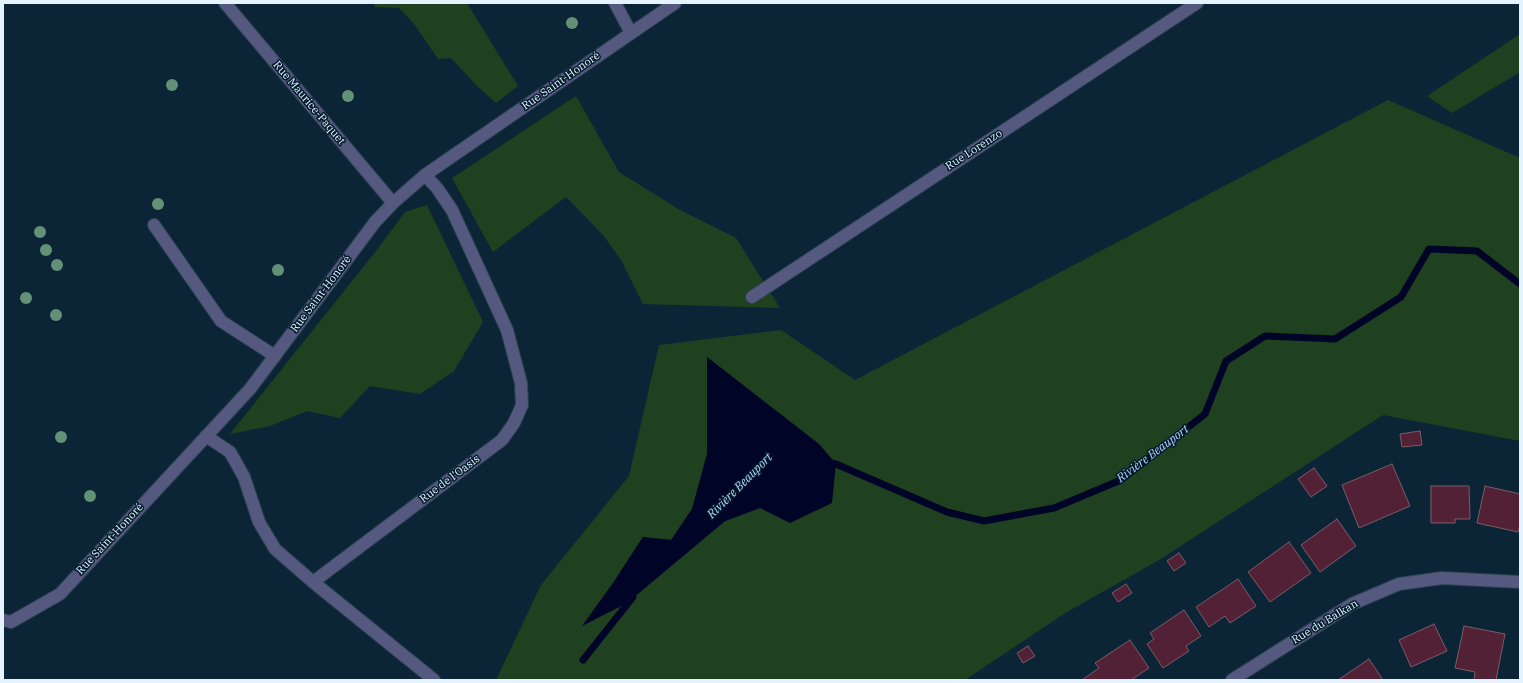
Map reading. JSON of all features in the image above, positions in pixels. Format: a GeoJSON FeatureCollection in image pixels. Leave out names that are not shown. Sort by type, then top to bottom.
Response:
{"type":"FeatureCollection","features":[{"type":"Feature","properties":{"kind":"street","name":"Rue Maurice-Paquet"},"geometry":{"type":"LineString","coordinates":[[225,3],[393,203]]}},
{"type":"Feature","properties":{"kind":"street"},"geometry":{"type":"LineString","coordinates":[[615,3],[631,33]]}},
{"type":"Feature","properties":{"kind":"street","name":"Rue Saint-Honoré"},"geometry":{"type":"LineString","coordinates":[[3,620],[11,622],[60,594],[250,389],[375,222],[393,203],[426,175],[675,3]]}},
{"type":"Feature","properties":{"kind":"street","name":"Rue Lorenzo"},"geometry":{"type":"LineString","coordinates":[[752,297],[1197,3]]}},
{"type":"Feature","properties":{"kind":"street","name":"Rue de l'Oasis"},"geometry":{"type":"LineString","coordinates":[[313,582],[502,440],[514,423],[522,405],[521,383],[507,330],[452,210],[438,188],[426,175]]}},
{"type":"Feature","properties":{"kind":"street"},"geometry":{"type":"LineString","coordinates":[[154,225],[221,321],[275,356]]}},
{"type":"Feature","properties":{"kind":"street"},"geometry":{"type":"LineString","coordinates":[[206,436],[230,452],[244,477],[259,522],[275,549],[313,582],[434,680]]}},
{"type":"Feature","properties":{"kind":"street","name":"Rue du Balkan"},"geometry":{"type":"LineString","coordinates":[[1232,680],[1352,604],[1399,584],[1442,578],[1520,582]]}},
{"type":"Feature","properties":{"kind":"green space"},"geometry":{"type":"Polygon","coordinates":[[[374,3],[467,3],[518,86],[496,103],[477,86],[451,58],[438,59],[414,24],[399,8],[375,7],[374,3]]]}},
{"type":"Feature","properties":{"kind":"green space"},"geometry":{"type":"Polygon","coordinates":[[[1520,34],[1520,72],[1452,113],[1427,96],[1520,34]]]}},
{"type":"Feature","properties":{"kind":"green space"},"geometry":{"type":"Polygon","coordinates":[[[576,96],[619,172],[680,210],[736,238],[780,308],[643,304],[621,260],[603,235],[566,197],[493,252],[452,178],[576,96]]]}},
{"type":"Feature","properties":{"kind":"green space"},"geometry":{"type":"Polygon","coordinates":[[[1388,100],[1520,158],[1520,441],[1383,415],[1159,560],[1067,612],[965,680],[496,680],[541,585],[629,476],[659,345],[781,330],[855,380],[1388,100]],[[708,358],[707,454],[692,509],[671,540],[643,537],[583,625],[627,603],[725,521],[760,508],[790,523],[836,464],[819,444],[708,358]]]}},
{"type":"Feature","properties":{"kind":"green space"},"geometry":{"type":"Polygon","coordinates":[[[427,205],[483,322],[454,371],[420,394],[370,386],[340,418],[307,411],[270,426],[230,434],[376,251],[405,212],[427,205]]]}},
{"type":"Feature","properties":{"kind":"water"},"geometry":{"type":"Polygon","coordinates":[[[707,357],[819,444],[836,464],[832,503],[790,523],[760,508],[725,521],[627,603],[582,626],[613,583],[643,537],[671,540],[692,509],[707,454],[707,357]]]}},
{"type":"Feature","properties":{"kind":"building"},"geometry":{"type":"Polygon","coordinates":[[[1420,431],[1422,445],[1402,447],[1400,434],[1420,431]]]}},
{"type":"Feature","properties":{"kind":"building"},"geometry":{"type":"Polygon","coordinates":[[[1392,464],[1410,506],[1359,528],[1342,485],[1392,464]]]}},
{"type":"Feature","properties":{"kind":"building"},"geometry":{"type":"Polygon","coordinates":[[[1314,468],[1327,486],[1311,497],[1298,479],[1314,468]]]}},
{"type":"Feature","properties":{"kind":"building"},"geometry":{"type":"Polygon","coordinates":[[[1431,486],[1469,486],[1470,519],[1455,519],[1455,523],[1431,523],[1431,486]]]}},
{"type":"Feature","properties":{"kind":"building"},"geometry":{"type":"Polygon","coordinates":[[[1485,486],[1520,494],[1520,526],[1518,532],[1477,523],[1485,486]]]}},
{"type":"Feature","properties":{"kind":"building"},"geometry":{"type":"Polygon","coordinates":[[[1337,519],[1356,546],[1320,572],[1301,545],[1337,519]]]}},
{"type":"Feature","properties":{"kind":"building"},"geometry":{"type":"Polygon","coordinates":[[[1289,542],[1311,573],[1270,602],[1248,572],[1289,542]]]}},
{"type":"Feature","properties":{"kind":"building"},"geometry":{"type":"Polygon","coordinates":[[[1179,553],[1186,563],[1174,571],[1167,561],[1179,553]]]}},
{"type":"Feature","properties":{"kind":"building"},"geometry":{"type":"Polygon","coordinates":[[[1238,579],[1256,606],[1230,623],[1225,616],[1209,627],[1196,607],[1238,579]]]}},
{"type":"Feature","properties":{"kind":"building"},"geometry":{"type":"Polygon","coordinates":[[[1126,584],[1132,593],[1118,602],[1112,593],[1126,584]]]}},
{"type":"Feature","properties":{"kind":"building"},"geometry":{"type":"Polygon","coordinates":[[[1184,610],[1201,636],[1186,646],[1189,651],[1163,668],[1147,644],[1154,639],[1150,633],[1184,610]]]}},
{"type":"Feature","properties":{"kind":"building"},"geometry":{"type":"Polygon","coordinates":[[[1434,624],[1447,651],[1411,667],[1399,640],[1434,624]]]}},
{"type":"Feature","properties":{"kind":"building"},"geometry":{"type":"Polygon","coordinates":[[[1464,626],[1505,634],[1496,680],[1474,680],[1475,672],[1455,668],[1464,626]]]}},
{"type":"Feature","properties":{"kind":"building"},"geometry":{"type":"Polygon","coordinates":[[[1130,640],[1149,668],[1131,680],[1082,680],[1099,668],[1095,663],[1130,640]]]}},
{"type":"Feature","properties":{"kind":"building"},"geometry":{"type":"Polygon","coordinates":[[[1028,646],[1035,656],[1023,663],[1017,653],[1028,646]]]}},
{"type":"Feature","properties":{"kind":"building"},"geometry":{"type":"Polygon","coordinates":[[[1369,659],[1383,680],[1338,680],[1369,659]]]}},
{"type":"Feature","properties":{"kind":"waterway","name":"Rivière Beauport"},"geometry":{"type":"LineString","coordinates":[[827,462],[836,464],[947,512],[984,521],[1054,508],[1121,480],[1205,414],[1226,361],[1265,336],[1335,339],[1401,297],[1429,249],[1477,251],[1520,284]]}},
{"type":"Feature","properties":{"kind":"waterway","name":"Rivière Beauport"},"geometry":{"type":"LineString","coordinates":[[583,660],[633,597]]}}]}
